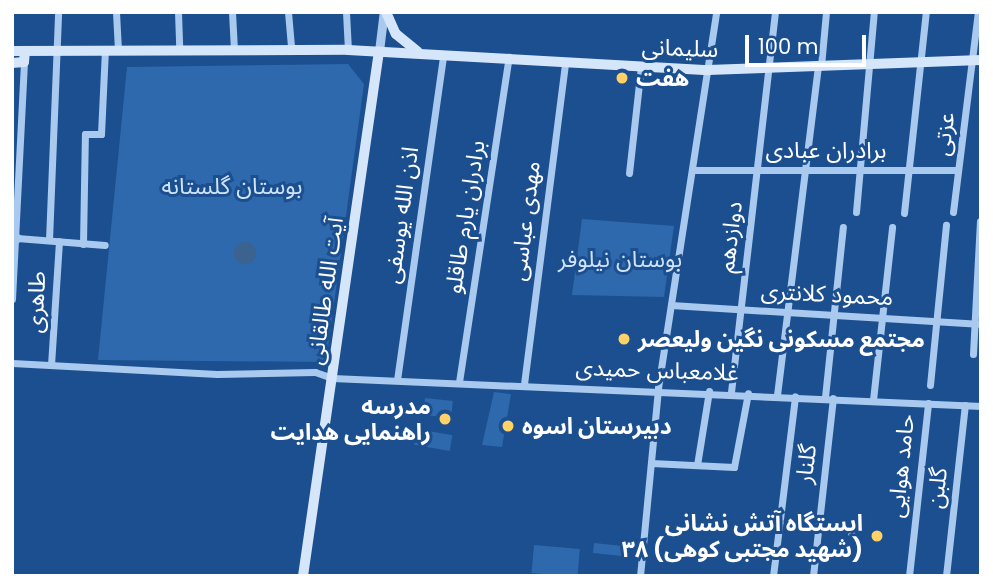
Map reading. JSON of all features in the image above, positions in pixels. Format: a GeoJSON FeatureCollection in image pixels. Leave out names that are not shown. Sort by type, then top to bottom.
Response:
{"type":"FeatureCollection","features":[{"type":"Feature","properties":{"kind":"main road"},"geometry":{"type":"LineString","coordinates":[[385,12],[396,34],[422,54]]}},
{"type":"Feature","properties":{"kind":"main road","name":"سلیمانی"},"geometry":{"type":"LineString","coordinates":[[24,56],[58,50],[348,50],[708,70],[977,60]]}},
{"type":"Feature","properties":{"kind":"main road"},"geometry":{"type":"LineString","coordinates":[[12,51],[24,56]]}},
{"type":"Feature","properties":{"kind":"main road","name":"آیت الله طالقانی"},"geometry":{"type":"LineString","coordinates":[[303,576],[379,51]]}},
{"type":"Feature","properties":{"kind":"main road"},"geometry":{"type":"LineString","coordinates":[[12,63],[24,56]]}},
{"type":"Feature","properties":{"kind":"street"},"geometry":{"type":"LineString","coordinates":[[49,240],[58,12]]}},
{"type":"Feature","properties":{"kind":"street"},"geometry":{"type":"LineString","coordinates":[[116,12],[118,50]]}},
{"type":"Feature","properties":{"kind":"street"},"geometry":{"type":"LineString","coordinates":[[178,12],[179,50]]}},
{"type":"Feature","properties":{"kind":"street"},"geometry":{"type":"LineString","coordinates":[[232,12],[234,49]]}},
{"type":"Feature","properties":{"kind":"street"},"geometry":{"type":"LineString","coordinates":[[288,12],[291,50]]}},
{"type":"Feature","properties":{"kind":"street"},"geometry":{"type":"LineString","coordinates":[[346,12],[348,50]]}},
{"type":"Feature","properties":{"kind":"street","name":"آیت الله طالقانی"},"geometry":{"type":"LineString","coordinates":[[379,51],[385,12]]}},
{"type":"Feature","properties":{"kind":"street"},"geometry":{"type":"LineString","coordinates":[[639,576],[658,388],[716,12]]}},
{"type":"Feature","properties":{"kind":"street","name":"دوازدهم"},"geometry":{"type":"LineString","coordinates":[[731,392],[775,12]]}},
{"type":"Feature","properties":{"kind":"street"},"geometry":{"type":"LineString","coordinates":[[776,395],[826,12]]}},
{"type":"Feature","properties":{"kind":"street"},"geometry":{"type":"LineString","coordinates":[[856,212],[874,12]]}},
{"type":"Feature","properties":{"kind":"street"},"geometry":{"type":"LineString","coordinates":[[904,213],[926,12]]}},
{"type":"Feature","properties":{"kind":"street","name":"عزتی"},"geometry":{"type":"LineString","coordinates":[[953,212],[977,60],[978,12]]}},
{"type":"Feature","properties":{"kind":"street"},"geometry":{"type":"LineString","coordinates":[[83,244],[85,134],[100,134],[105,50]]}},
{"type":"Feature","properties":{"kind":"street","name":"اذن الله یوسفی"},"geometry":{"type":"LineString","coordinates":[[397,380],[443,55]]}},
{"type":"Feature","properties":{"kind":"street"},"geometry":{"type":"LineString","coordinates":[[12,299],[24,56]]}},
{"type":"Feature","properties":{"kind":"street","name":"برادران یارم طاقلو"},"geometry":{"type":"LineString","coordinates":[[459,382],[509,57]]}},
{"type":"Feature","properties":{"kind":"street","name":"مهدی عباسی"},"geometry":{"type":"LineString","coordinates":[[524,384],[565,62]]}},
{"type":"Feature","properties":{"kind":"street"},"geometry":{"type":"LineString","coordinates":[[629,173],[641,66]]}},
{"type":"Feature","properties":{"kind":"street","name":"برادران عبادی"},"geometry":{"type":"LineString","coordinates":[[693,170],[958,170]]}},
{"type":"Feature","properties":{"kind":"street"},"geometry":{"type":"LineString","coordinates":[[973,354],[977,324],[980,221]]}},
{"type":"Feature","properties":{"kind":"street"},"geometry":{"type":"LineString","coordinates":[[930,385],[946,225]]}},
{"type":"Feature","properties":{"kind":"street","name":"گلنار"},"geometry":{"type":"LineString","coordinates":[[813,576],[843,227]]}},
{"type":"Feature","properties":{"kind":"street"},"geometry":{"type":"LineString","coordinates":[[873,400],[892,227]]}},
{"type":"Feature","properties":{"kind":"street"},"geometry":{"type":"LineString","coordinates":[[14,238],[105,244]]}},
{"type":"Feature","properties":{"kind":"street","name":"طاهری"},"geometry":{"type":"LineString","coordinates":[[51,365],[59,241]]}},
{"type":"Feature","properties":{"kind":"street","name":"محمود کلانتری"},"geometry":{"type":"LineString","coordinates":[[671,305],[977,324]]}},
{"type":"Feature","properties":{"kind":"street","name":"غلامعباس حمیدی"},"geometry":{"type":"LineString","coordinates":[[12,363],[217,374],[315,372],[332,378],[658,388],[981,406]]}},
{"type":"Feature","properties":{"kind":"street"},"geometry":{"type":"LineString","coordinates":[[697,465],[709,391]]}},
{"type":"Feature","properties":{"kind":"street"},"geometry":{"type":"LineString","coordinates":[[651,463],[734,467],[748,393]]}},
{"type":"Feature","properties":{"kind":"street"},"geometry":{"type":"LineString","coordinates":[[773,576],[794,396]]}},
{"type":"Feature","properties":{"kind":"street","name":"حامد هوایی"},"geometry":{"type":"LineString","coordinates":[[909,576],[928,403]]}},
{"type":"Feature","properties":{"kind":"street","name":"گلبن"},"geometry":{"type":"LineString","coordinates":[[946,576],[965,405]]}},
{"type":"Feature","properties":{"kind":"green space","name":"بوستان گلستانه"},"geometry":{"type":"Polygon","coordinates":[[[348,64],[364,84],[326,362],[98,360],[127,67],[348,64]]]}},
{"type":"Feature","properties":{"kind":"green space","name":"بوستان نیلوفر"},"geometry":{"type":"Polygon","coordinates":[[[582,219],[674,226],[664,297],[572,295],[582,219]]]}},
{"type":"Feature","properties":{"kind":"green space"},"geometry":{"type":"Polygon","coordinates":[[[494,392],[511,394],[502,447],[482,445],[494,392]]]}},
{"type":"Feature","properties":{"kind":"green space"},"geometry":{"type":"Polygon","coordinates":[[[425,398],[453,401],[451,418],[423,415],[425,398]]]}},
{"type":"Feature","properties":{"kind":"green space"},"geometry":{"type":"Polygon","coordinates":[[[417,429],[452,435],[450,451],[414,445],[417,429]]]}},
{"type":"Feature","properties":{"kind":"green space"},"geometry":{"type":"Polygon","coordinates":[[[594,543],[625,546],[624,556],[593,553],[594,543]]]}},
{"type":"Feature","properties":{"kind":"green space"},"geometry":{"type":"Polygon","coordinates":[[[534,545],[580,549],[577,576],[532,573],[534,545]]]}},
{"type":"Feature","properties":{"kind":"shaded area"},"geometry":{"type":"Polygon","coordinates":[[[245,242],[253,245],[256,253],[253,261],[245,264],[237,261],[234,253],[237,245],[245,242]]]}},
{"type":"Feature","properties":{"kind":"place","name":"هفت"},"geometry":{"type":"Point","coordinates":[622,78]}},
{"type":"Feature","properties":{"kind":"place","name":"مجتمع مسکونی نگین ولیعصر"},"geometry":{"type":"Point","coordinates":[624,339]}},
{"type":"Feature","properties":{"kind":"place","name":"مدرسه راهنمایی هدایت"},"geometry":{"type":"Point","coordinates":[445,419]}},
{"type":"Feature","properties":{"kind":"place","name":"دبیرستان اسوه"},"geometry":{"type":"Point","coordinates":[508,426]}},
{"type":"Feature","properties":{"kind":"place","name":"ایستگاه آتش نشانی ۳۸ (شهید مجتبی کوهی)"},"geometry":{"type":"Point","coordinates":[877,536]}}]}
